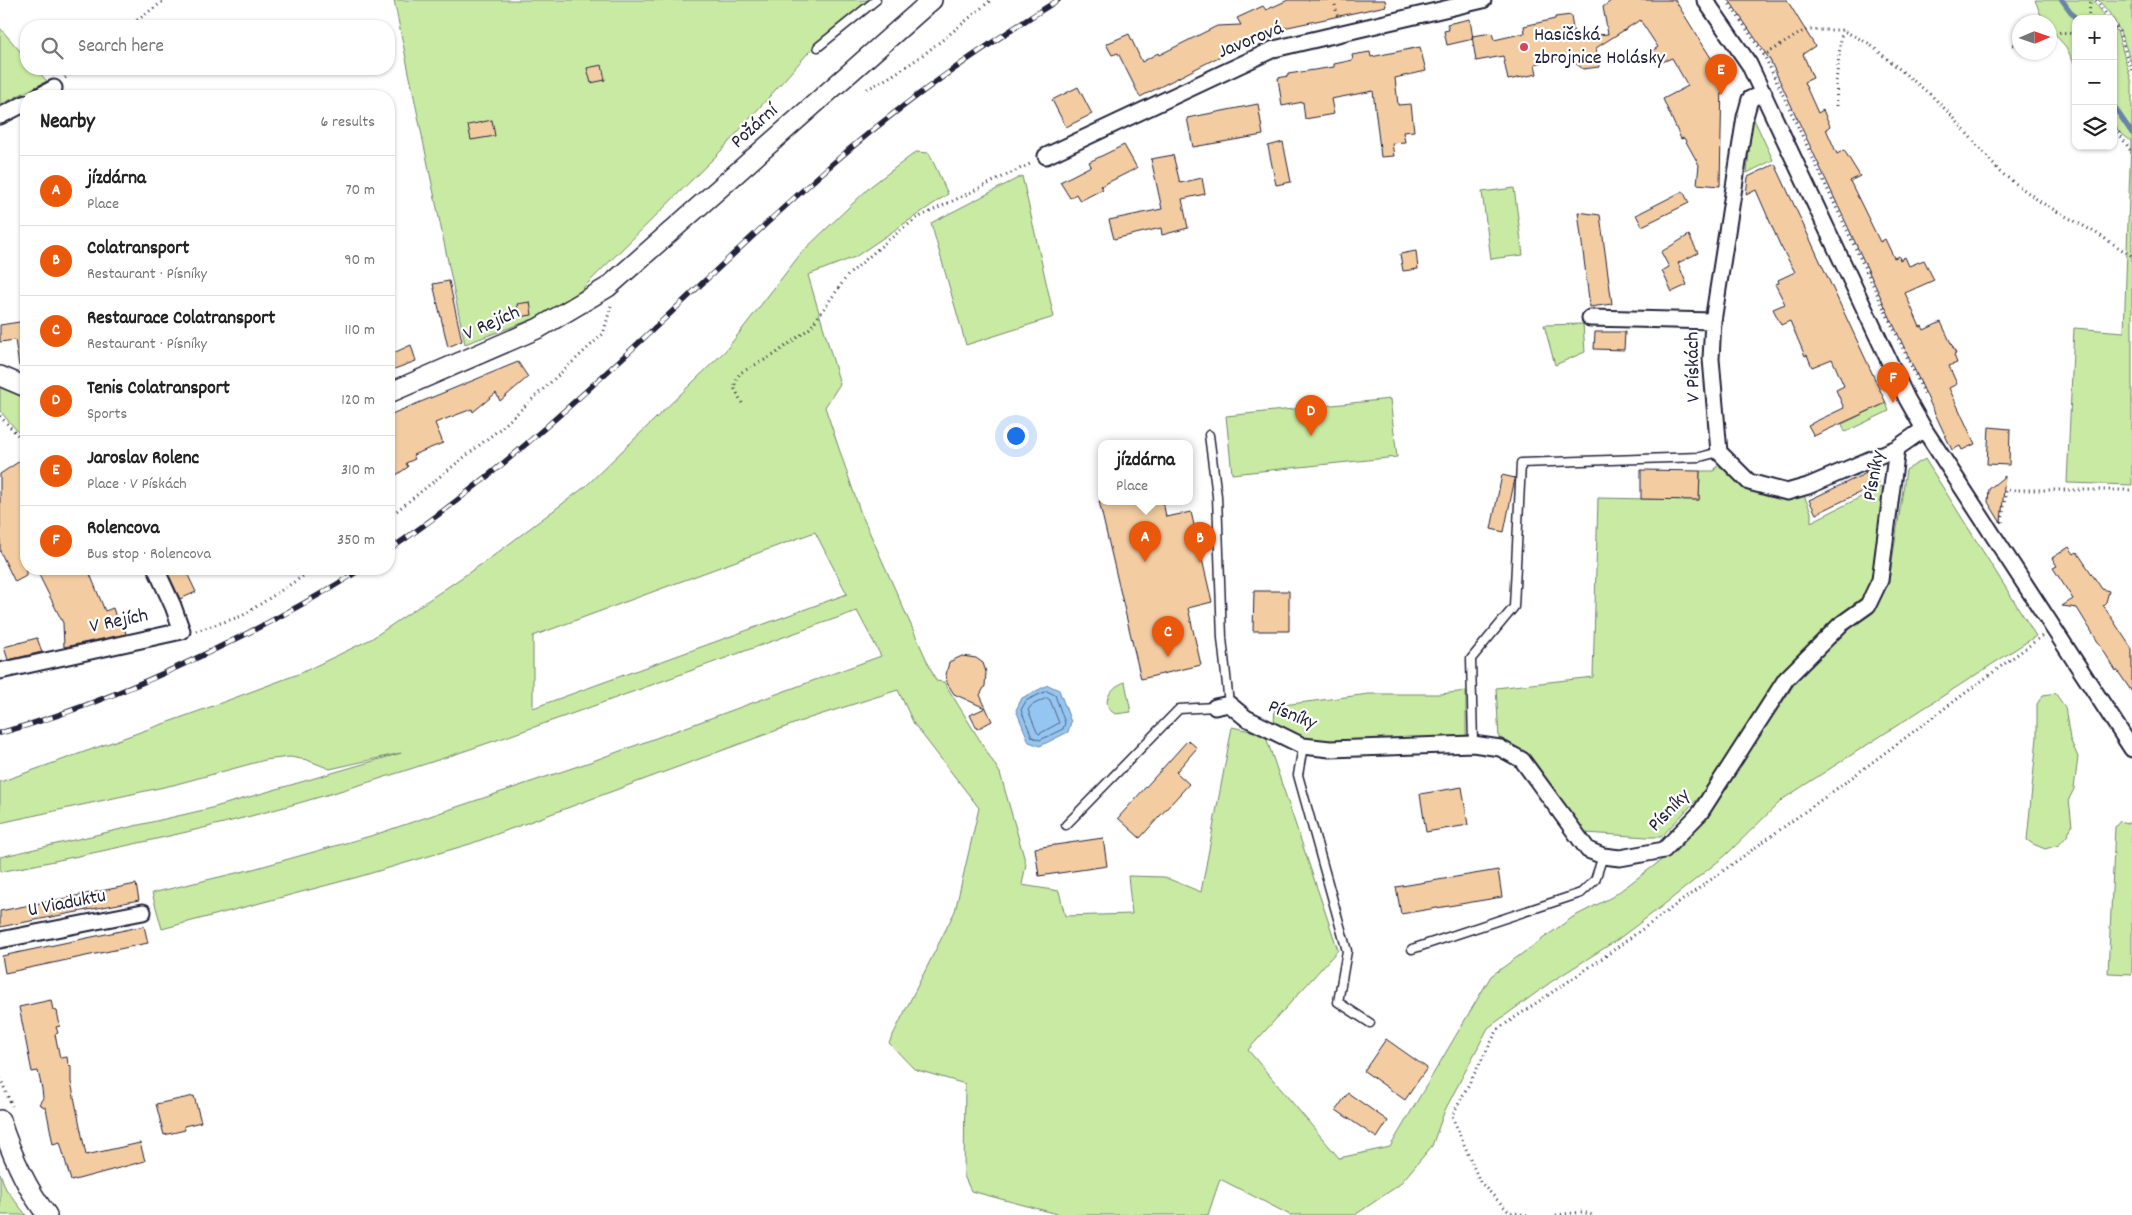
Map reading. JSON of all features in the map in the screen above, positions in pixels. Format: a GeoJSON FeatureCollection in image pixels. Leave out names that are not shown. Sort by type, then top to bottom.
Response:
{"type":"FeatureCollection","features":[{"type":"Feature","properties":{"kind":"street","name":"Požární"},"geometry":{"type":"LineString","coordinates":[[610,294],[932,0]]}},
{"type":"Feature","properties":{"kind":"street","name":"Javorová"},"geometry":{"type":"LineString","coordinates":[[1046,156],[1274,49],[1483,0]]}},
{"type":"Feature","properties":{"kind":"street"},"geometry":{"type":"LineString","coordinates":[[1705,0],[1749,64],[1764,93],[1907,399],[1924,429],[2132,749]]}},
{"type":"Feature","properties":{"kind":"street"},"geometry":{"type":"LineString","coordinates":[[50,90],[54,88]]}},
{"type":"Feature","properties":{"kind":"street","name":"V Pískách"},"geometry":{"type":"LineString","coordinates":[[1719,452],[1711,359],[1713,321],[1745,117],[1750,100],[1764,93]]}},
{"type":"Feature","properties":{"kind":"street"},"geometry":{"type":"LineString","coordinates":[[0,116],[20,106]]}},
{"type":"Feature","properties":{"kind":"street","name":"V Rejích"},"geometry":{"type":"LineString","coordinates":[[395,390],[539,328],[610,294]]}},
{"type":"Feature","properties":{"kind":"street"},"geometry":{"type":"LineString","coordinates":[[1590,318],[1713,321]]}},
{"type":"Feature","properties":{"kind":"street"},"geometry":{"type":"LineString","coordinates":[[0,376],[20,384]]}},
{"type":"Feature","properties":{"kind":"street","name":"Písníky"},"geometry":{"type":"LineString","coordinates":[[1222,706],[1303,746],[1330,749],[1473,744],[1500,748],[1522,760],[1588,850],[1603,856],[1620,858],[1664,850],[1700,813],[1786,679],[1840,625],[1868,605],[1880,580],[1898,448],[1924,429]]}},
{"type":"Feature","properties":{"kind":"street"},"geometry":{"type":"LineString","coordinates":[[1719,452],[1749,482],[1787,492],[1808,486],[1898,448]]}},
{"type":"Feature","properties":{"kind":"street","name":"V Rejích"},"geometry":{"type":"LineString","coordinates":[[1,666],[182,631],[159,575]]}},
{"type":"Feature","properties":{"kind":"street","name":"U Viaduktu"},"geometry":{"type":"LineString","coordinates":[[0,940],[143,912]]}},
{"type":"Feature","properties":{"kind":"street"},"geometry":{"type":"LineString","coordinates":[[0,1120],[9,1147],[38,1203],[48,1215]]}},
{"type":"Feature","properties":{"kind":"lane"},"geometry":{"type":"LineString","coordinates":[[818,47],[876,0]]}},
{"type":"Feature","properties":{"kind":"lane"},"geometry":{"type":"LineString","coordinates":[[1066,825],[1179,709],[1222,706],[1222,638],[1217,496],[1209,435]]}},
{"type":"Feature","properties":{"kind":"lane"},"geometry":{"type":"LineString","coordinates":[[1473,744],[1471,659],[1514,607],[1521,463],[1700,457],[1719,452]]}},
{"type":"Feature","properties":{"kind":"lane"},"geometry":{"type":"LineString","coordinates":[[1303,746],[1298,775],[1347,951],[1338,1002],[1370,1023]]}},
{"type":"Feature","properties":{"kind":"lane"},"geometry":{"type":"LineString","coordinates":[[1412,949],[1581,893],[1595,880],[1603,856]]}},
{"type":"Feature","properties":{"kind":"path"},"geometry":{"type":"LineString","coordinates":[[137,20],[165,0]]}},
{"type":"Feature","properties":{"kind":"path"},"geometry":{"type":"LineString","coordinates":[[868,89],[890,78],[941,41],[991,0]]}},
{"type":"Feature","properties":{"kind":"path"},"geometry":{"type":"LineString","coordinates":[[1727,0],[1764,55],[1925,397]]}},
{"type":"Feature","properties":{"kind":"path"},"geometry":{"type":"LineString","coordinates":[[2089,15],[2091,0]]}},
{"type":"Feature","properties":{"kind":"path"},"geometry":{"type":"LineString","coordinates":[[2096,0],[2107,15]]}},
{"type":"Feature","properties":{"kind":"path"},"geometry":{"type":"LineString","coordinates":[[2117,28],[2132,73]]}},
{"type":"Feature","properties":{"kind":"path"},"geometry":{"type":"LineString","coordinates":[[1749,64],[1805,30],[1842,30],[1874,48],[1932,96],[1953,117],[2000,172],[2042,203],[2096,233],[2132,256]]}},
{"type":"Feature","properties":{"kind":"path"},"geometry":{"type":"LineString","coordinates":[[1837,106],[1836,82],[1842,30]]}},
{"type":"Feature","properties":{"kind":"path"},"geometry":{"type":"LineString","coordinates":[[2057,34],[2062,32],[2072,33]]}},
{"type":"Feature","properties":{"kind":"path"},"geometry":{"type":"LineString","coordinates":[[2117,130],[2132,153]]}},
{"type":"Feature","properties":{"kind":"path"},"geometry":{"type":"LineString","coordinates":[[742,404],[734,389],[735,382],[740,373],[774,355],[810,328],[848,276],[887,241],[917,218],[1046,156]]}},
{"type":"Feature","properties":{"kind":"path"},"geometry":{"type":"LineString","coordinates":[[395,512],[501,428],[603,334],[610,294]]}},
{"type":"Feature","properties":{"kind":"path"},"geometry":{"type":"LineString","coordinates":[[0,416],[20,438]]}},
{"type":"Feature","properties":{"kind":"path"},"geometry":{"type":"LineString","coordinates":[[2000,545],[2006,490],[2132,490]]}},
{"type":"Feature","properties":{"kind":"path"},"geometry":{"type":"LineString","coordinates":[[182,631],[190,633],[242,616],[305,575]]}},
{"type":"Feature","properties":{"kind":"path"},"geometry":{"type":"LineString","coordinates":[[1527,1215],[1509,1212],[1480,1182],[1452,1116],[1498,1029],[1597,962],[1831,792],[2053,627]]}},
{"type":"Feature","properties":{"kind":"path"},"geometry":{"type":"LineString","coordinates":[[1556,1215],[1582,1212],[1593,1215]]}},
{"type":"Feature","properties":{"kind":"green space"},"geometry":{"type":"Polygon","coordinates":[[[394,0],[872,0],[817,43],[720,152],[576,295],[544,315],[465,344],[394,0]]]}},
{"type":"Feature","properties":{"kind":"green space"},"geometry":{"type":"Polygon","coordinates":[[[2035,0],[2093,0],[2104,15],[2072,15],[2072,59],[2066,47],[2057,37],[2057,15],[2041,15],[2035,0]]]}},
{"type":"Feature","properties":{"kind":"green space"},"geometry":{"type":"Polygon","coordinates":[[[2098,0],[2132,0],[2132,65],[2117,26],[2117,15],[2110,15],[2098,0]]]}},
{"type":"Feature","properties":{"kind":"green space"},"geometry":{"type":"Polygon","coordinates":[[[0,28],[20,51],[20,75],[42,75],[47,81],[29,90],[20,90],[20,95],[0,105],[0,28]]]}},
{"type":"Feature","properties":{"kind":"green space"},"geometry":{"type":"Polygon","coordinates":[[[2117,31],[2132,83],[2132,485],[2067,483],[2074,328],[2124,332],[2131,141],[2117,130],[2117,31]]]}},
{"type":"Feature","properties":{"kind":"green space"},"geometry":{"type":"Polygon","coordinates":[[[1753,117],[1773,160],[1747,173],[1752,119],[1753,117]]]}},
{"type":"Feature","properties":{"kind":"green space"},"geometry":{"type":"Polygon","coordinates":[[[916,152],[929,153],[948,194],[855,257],[808,275],[840,384],[825,407],[860,511],[936,681],[944,682],[1000,773],[1026,864],[1022,885],[1059,891],[1065,916],[1132,914],[1128,876],[1164,877],[1201,892],[1232,727],[1265,734],[1338,950],[1248,1050],[1339,1158],[1390,1147],[1491,976],[1573,917],[1612,897],[1667,856],[1707,817],[1797,680],[1845,632],[1873,613],[1889,581],[1906,470],[1925,459],[2036,636],[1783,799],[1725,856],[1661,907],[1617,940],[1551,982],[1488,1028],[1445,1110],[1432,1146],[1399,1185],[1355,1215],[1290,1215],[1220,1179],[1208,1215],[1061,1215],[971,1191],[964,1176],[965,1084],[914,1069],[889,1043],[955,911],[979,808],[914,724],[898,690],[810,718],[470,844],[358,877],[162,929],[152,893],[253,869],[374,835],[590,762],[881,656],[857,611],[510,736],[370,782],[225,823],[0,872],[0,857],[208,809],[401,753],[330,769],[307,760],[290,757],[265,760],[173,785],[0,823],[0,782],[301,673],[371,639],[489,559],[586,486],[726,350],[802,252],[871,186],[916,152]],[[815,532],[533,636],[533,708],[847,594],[815,532]]]}},
{"type":"Feature","properties":{"kind":"green space"},"geometry":{"type":"Polygon","coordinates":[[[1022,176],[1054,317],[966,345],[931,223],[1022,176]]]}},
{"type":"Feature","properties":{"kind":"green space"},"geometry":{"type":"Polygon","coordinates":[[[1514,188],[1523,255],[1491,259],[1482,192],[1514,188]]]}},
{"type":"Feature","properties":{"kind":"green space"},"geometry":{"type":"Polygon","coordinates":[[[1583,324],[1585,352],[1555,365],[1544,325],[1583,324]]]}},
{"type":"Feature","properties":{"kind":"green space"},"geometry":{"type":"Polygon","coordinates":[[[0,383],[20,393],[20,434],[0,411],[0,383]]]}},
{"type":"Feature","properties":{"kind":"green space"},"geometry":{"type":"Polygon","coordinates":[[[1390,399],[1397,457],[1232,474],[1226,416],[1390,399]]]}},
{"type":"Feature","properties":{"kind":"green space"},"geometry":{"type":"Polygon","coordinates":[[[1886,403],[1889,411],[1845,432],[1842,424],[1886,403]]]}},
{"type":"Feature","properties":{"kind":"green space"},"geometry":{"type":"Polygon","coordinates":[[[1717,466],[1766,496],[1781,498],[1803,493],[1811,512],[1811,522],[1887,484],[1873,576],[1863,597],[1837,616],[1778,676],[1706,790],[1661,837],[1586,833],[1529,754],[1499,738],[1496,688],[1593,677],[1598,498],[1699,500],[1700,471],[1714,471],[1717,466]]]}},
{"type":"Feature","properties":{"kind":"green space"},"geometry":{"type":"Polygon","coordinates":[[[1125,682],[1131,712],[1115,714],[1108,705],[1108,696],[1115,688],[1125,682]]]}},
{"type":"Feature","properties":{"kind":"green space"},"geometry":{"type":"Polygon","coordinates":[[[1466,691],[1466,739],[1333,743],[1297,738],[1274,725],[1275,706],[1369,694],[1441,694],[1466,691]]]}},
{"type":"Feature","properties":{"kind":"green space"},"geometry":{"type":"Polygon","coordinates":[[[2055,693],[2065,707],[2070,739],[2078,757],[2074,789],[2069,799],[2072,826],[2067,836],[2059,845],[2045,849],[2027,840],[2037,737],[2037,704],[2043,695],[2055,693]]]}},
{"type":"Feature","properties":{"kind":"green space"},"geometry":{"type":"Polygon","coordinates":[[[2120,821],[2132,824],[2132,974],[2108,973],[2115,827],[2120,821]]]}},
{"type":"Feature","properties":{"kind":"green space"},"geometry":{"type":"Polygon","coordinates":[[[0,1173],[6,1189],[26,1215],[0,1215],[0,1173]]]}},
{"type":"Feature","properties":{"kind":"water"},"geometry":{"type":"Polygon","coordinates":[[[1048,685],[1059,690],[1071,722],[1068,732],[1040,746],[1029,742],[1016,710],[1022,698],[1048,685]]]}},
{"type":"Feature","properties":{"kind":"building"},"geometry":{"type":"Polygon","coordinates":[[[1288,0],[1385,0],[1386,6],[1274,30],[1140,97],[1118,53],[1112,55],[1106,44],[1129,34],[1142,62],[1217,26],[1241,25],[1237,18],[1263,6],[1266,10],[1288,0]]]}},
{"type":"Feature","properties":{"kind":"building"},"geometry":{"type":"Polygon","coordinates":[[[1612,0],[1675,0],[1711,58],[1722,80],[1720,186],[1697,184],[1699,165],[1684,138],[1681,139],[1663,99],[1688,86],[1672,58],[1657,64],[1649,53],[1658,47],[1640,20],[1596,48],[1599,67],[1583,69],[1567,57],[1535,64],[1537,74],[1508,80],[1503,56],[1476,61],[1472,36],[1492,33],[1494,40],[1525,33],[1524,26],[1555,19],[1555,17],[1571,15],[1574,37],[1608,34],[1603,7],[1612,0]]]}},
{"type":"Feature","properties":{"kind":"building"},"geometry":{"type":"Polygon","coordinates":[[[1729,0],[1787,0],[1815,46],[1803,54],[1813,78],[1804,82],[1818,113],[1823,110],[1830,126],[1826,129],[1837,154],[1844,150],[1860,176],[1850,181],[1880,242],[1885,239],[1894,258],[1899,256],[1900,260],[1905,257],[1909,266],[1924,260],[1934,280],[1905,293],[1920,327],[1922,326],[1924,330],[1941,322],[1956,354],[1954,355],[1957,363],[1949,366],[1957,384],[1949,388],[1975,444],[1962,450],[1960,446],[1952,450],[1770,60],[1729,0]]]}},
{"type":"Feature","properties":{"kind":"building"},"geometry":{"type":"Polygon","coordinates":[[[1470,19],[1473,39],[1447,45],[1444,31],[1449,30],[1447,24],[1470,19]]]}},
{"type":"Feature","properties":{"kind":"building"},"geometry":{"type":"Polygon","coordinates":[[[1420,47],[1426,71],[1395,78],[1398,105],[1411,104],[1414,131],[1403,132],[1405,142],[1392,143],[1394,156],[1381,157],[1373,91],[1331,99],[1334,114],[1305,119],[1303,102],[1282,106],[1278,78],[1288,76],[1288,74],[1334,67],[1334,64],[1353,60],[1352,55],[1370,52],[1371,57],[1420,47]]]}},
{"type":"Feature","properties":{"kind":"building"},"geometry":{"type":"Polygon","coordinates":[[[602,65],[605,80],[591,83],[587,68],[602,65]]]}},
{"type":"Feature","properties":{"kind":"building"},"geometry":{"type":"Polygon","coordinates":[[[1078,87],[1092,114],[1066,127],[1052,100],[1078,87]]]}},
{"type":"Feature","properties":{"kind":"building"},"geometry":{"type":"Polygon","coordinates":[[[1258,104],[1263,135],[1193,147],[1187,118],[1258,104]]]}},
{"type":"Feature","properties":{"kind":"building"},"geometry":{"type":"Polygon","coordinates":[[[492,120],[495,136],[471,140],[468,125],[492,120]]]}},
{"type":"Feature","properties":{"kind":"building"},"geometry":{"type":"Polygon","coordinates":[[[1283,142],[1291,182],[1276,185],[1268,146],[1283,142]]]}},
{"type":"Feature","properties":{"kind":"building"},"geometry":{"type":"Polygon","coordinates":[[[1124,145],[1137,168],[1101,186],[1103,189],[1080,201],[1076,194],[1070,198],[1060,182],[1091,166],[1089,162],[1124,145]]]}},
{"type":"Feature","properties":{"kind":"building"},"geometry":{"type":"Polygon","coordinates":[[[1173,155],[1180,183],[1202,178],[1205,194],[1182,199],[1188,228],[1162,235],[1161,228],[1114,239],[1109,220],[1162,209],[1151,159],[1173,155]]]}},
{"type":"Feature","properties":{"kind":"building"},"geometry":{"type":"Polygon","coordinates":[[[1775,164],[1886,403],[1814,436],[1808,425],[1844,408],[1836,390],[1844,386],[1832,359],[1812,367],[1807,355],[1805,356],[1790,321],[1781,325],[1773,309],[1785,304],[1775,284],[1779,283],[1778,280],[1795,272],[1780,245],[1756,190],[1746,195],[1748,177],[1775,164]]]}},
{"type":"Feature","properties":{"kind":"building"},"geometry":{"type":"Polygon","coordinates":[[[1683,191],[1689,203],[1642,226],[1636,215],[1683,191]]]}},
{"type":"Feature","properties":{"kind":"building"},"geometry":{"type":"Polygon","coordinates":[[[1578,212],[1600,215],[1612,304],[1590,307],[1578,212]]]}},
{"type":"Feature","properties":{"kind":"building"},"geometry":{"type":"Polygon","coordinates":[[[1689,235],[1698,253],[1678,263],[1687,285],[1672,292],[1662,271],[1669,267],[1661,252],[1689,235]]]}},
{"type":"Feature","properties":{"kind":"building"},"geometry":{"type":"Polygon","coordinates":[[[1416,251],[1418,269],[1403,271],[1400,254],[1416,251]]]}},
{"type":"Feature","properties":{"kind":"building"},"geometry":{"type":"Polygon","coordinates":[[[449,281],[462,341],[448,347],[433,284],[449,281]]]}},
{"type":"Feature","properties":{"kind":"building"},"geometry":{"type":"Polygon","coordinates":[[[530,302],[532,315],[519,317],[517,304],[530,302]]]}},
{"type":"Feature","properties":{"kind":"building"},"geometry":{"type":"Polygon","coordinates":[[[20,322],[20,366],[15,340],[0,342],[0,325],[20,322]]]}},
{"type":"Feature","properties":{"kind":"building"},"geometry":{"type":"Polygon","coordinates":[[[1595,332],[1625,332],[1624,350],[1594,349],[1595,332]]]}},
{"type":"Feature","properties":{"kind":"building"},"geometry":{"type":"Polygon","coordinates":[[[411,345],[416,361],[395,369],[395,352],[411,345]]]}},
{"type":"Feature","properties":{"kind":"building"},"geometry":{"type":"Polygon","coordinates":[[[518,362],[528,377],[500,401],[496,393],[473,412],[472,409],[435,423],[443,443],[413,455],[415,459],[406,463],[408,467],[395,476],[395,413],[518,362]]]}},
{"type":"Feature","properties":{"kind":"building"},"geometry":{"type":"Polygon","coordinates":[[[1989,427],[2010,429],[2009,465],[1987,464],[1989,427]]]}},
{"type":"Feature","properties":{"kind":"building"},"geometry":{"type":"Polygon","coordinates":[[[20,461],[20,575],[26,576],[15,582],[0,551],[0,474],[20,461]]]}},
{"type":"Feature","properties":{"kind":"building"},"geometry":{"type":"Polygon","coordinates":[[[1641,470],[1700,471],[1699,500],[1641,499],[1641,470]]]}},
{"type":"Feature","properties":{"kind":"building"},"geometry":{"type":"Polygon","coordinates":[[[1873,470],[1879,483],[1816,514],[1809,500],[1873,470]]]}},
{"type":"Feature","properties":{"kind":"building"},"geometry":{"type":"Polygon","coordinates":[[[1502,475],[1515,478],[1504,532],[1491,529],[1502,475]]]}},
{"type":"Feature","properties":{"kind":"building"},"geometry":{"type":"Polygon","coordinates":[[[2005,476],[2001,523],[1988,502],[1989,489],[2005,476]]]}},
{"type":"Feature","properties":{"kind":"building"},"geometry":{"type":"Polygon","coordinates":[[[1100,505],[1164,505],[1166,517],[1191,512],[1212,602],[1188,608],[1201,665],[1141,679],[1100,505]]]}},
{"type":"Feature","properties":{"kind":"building"},"geometry":{"type":"Polygon","coordinates":[[[2069,547],[2074,554],[2077,552],[2102,589],[2109,591],[2106,602],[2103,605],[2132,649],[2132,692],[2116,671],[2077,608],[2062,606],[2073,599],[2053,568],[2057,566],[2052,558],[2069,547]]]}},
{"type":"Feature","properties":{"kind":"building"},"geometry":{"type":"Polygon","coordinates":[[[39,575],[90,575],[105,611],[113,608],[118,624],[123,622],[126,634],[64,647],[63,623],[39,575]]]}},
{"type":"Feature","properties":{"kind":"building"},"geometry":{"type":"Polygon","coordinates":[[[169,575],[188,575],[196,592],[180,599],[169,575]]]}},
{"type":"Feature","properties":{"kind":"building"},"geometry":{"type":"Polygon","coordinates":[[[1254,591],[1289,591],[1289,631],[1253,631],[1254,591]]]}},
{"type":"Feature","properties":{"kind":"building"},"geometry":{"type":"Polygon","coordinates":[[[37,638],[42,652],[8,660],[4,647],[37,638]]]}},
{"type":"Feature","properties":{"kind":"building"},"geometry":{"type":"Polygon","coordinates":[[[962,656],[976,658],[983,663],[986,672],[985,686],[980,695],[992,721],[977,729],[970,715],[985,708],[954,694],[947,683],[946,675],[949,662],[962,656]]]}},
{"type":"Feature","properties":{"kind":"building"},"geometry":{"type":"Polygon","coordinates":[[[1188,740],[1197,748],[1176,772],[1189,784],[1140,838],[1118,818],[1188,740]]]}},
{"type":"Feature","properties":{"kind":"building"},"geometry":{"type":"Polygon","coordinates":[[[1462,787],[1468,825],[1426,832],[1420,794],[1462,787]]]}},
{"type":"Feature","properties":{"kind":"building"},"geometry":{"type":"Polygon","coordinates":[[[1103,838],[1107,866],[1039,876],[1035,848],[1103,838]]]}},
{"type":"Feature","properties":{"kind":"building"},"geometry":{"type":"Polygon","coordinates":[[[1498,870],[1502,897],[1401,914],[1396,887],[1498,870]]]}},
{"type":"Feature","properties":{"kind":"building"},"geometry":{"type":"Polygon","coordinates":[[[136,884],[139,900],[0,927],[0,911],[136,884]]]}},
{"type":"Feature","properties":{"kind":"building"},"geometry":{"type":"Polygon","coordinates":[[[144,926],[148,943],[5,973],[2,956],[144,926]]]}},
{"type":"Feature","properties":{"kind":"building"},"geometry":{"type":"Polygon","coordinates":[[[51,1000],[53,1010],[57,1011],[60,1026],[56,1027],[58,1033],[55,1034],[60,1058],[67,1057],[68,1064],[71,1067],[71,1082],[86,1155],[140,1143],[145,1161],[71,1181],[60,1142],[53,1144],[46,1108],[39,1104],[43,1098],[42,1089],[38,1071],[32,1072],[19,1007],[51,1000]]]}},
{"type":"Feature","properties":{"kind":"building"},"geometry":{"type":"Polygon","coordinates":[[[1386,1039],[1427,1068],[1405,1100],[1364,1071],[1386,1039]]]}},
{"type":"Feature","properties":{"kind":"building"},"geometry":{"type":"Polygon","coordinates":[[[1348,1093],[1388,1121],[1377,1138],[1336,1110],[1348,1093]]]}},
{"type":"Feature","properties":{"kind":"building"},"geometry":{"type":"Polygon","coordinates":[[[194,1096],[201,1122],[184,1126],[185,1130],[164,1135],[156,1104],[194,1096]]]}},
{"type":"Feature","properties":{"kind":"waterway"},"geometry":{"type":"LineString","coordinates":[[2062,0],[2073,15]]}},
{"type":"Feature","properties":{"kind":"waterway"},"geometry":{"type":"LineString","coordinates":[[2117,111],[2132,133]]}},
{"type":"Feature","properties":{"kind":"railway"},"geometry":{"type":"LineString","coordinates":[[395,546],[505,462],[615,365],[829,167],[883,121],[998,38],[1058,0]]}},
{"type":"Feature","properties":{"kind":"railway"},"geometry":{"type":"LineString","coordinates":[[0,733],[94,702],[186,663],[290,611],[351,575]]}},
{"type":"Feature","properties":{"kind":"place","name":"Hasičská zbrojnice Holásky"},"geometry":{"type":"Point","coordinates":[1524,47]}},
{"type":"Feature","properties":{"kind":"place","name":"Jaroslav Rolenc"},"geometry":{"type":"Point","coordinates":[1721,95]}},
{"type":"Feature","properties":{"kind":"place","name":"Rolencova"},"geometry":{"type":"Point","coordinates":[1893,403]}},
{"type":"Feature","properties":{"kind":"place","name":"Tenis Colatransport"},"geometry":{"type":"Point","coordinates":[1311,436]}},
{"type":"Feature","properties":{"kind":"place","name":"jízdárna"},"geometry":{"type":"Point","coordinates":[1145,562]}},
{"type":"Feature","properties":{"kind":"place","name":"Colatransport"},"geometry":{"type":"Point","coordinates":[1200,563]}},
{"type":"Feature","properties":{"kind":"place","name":"Restaurace Colatransport"},"geometry":{"type":"Point","coordinates":[1168,657]}}]}
